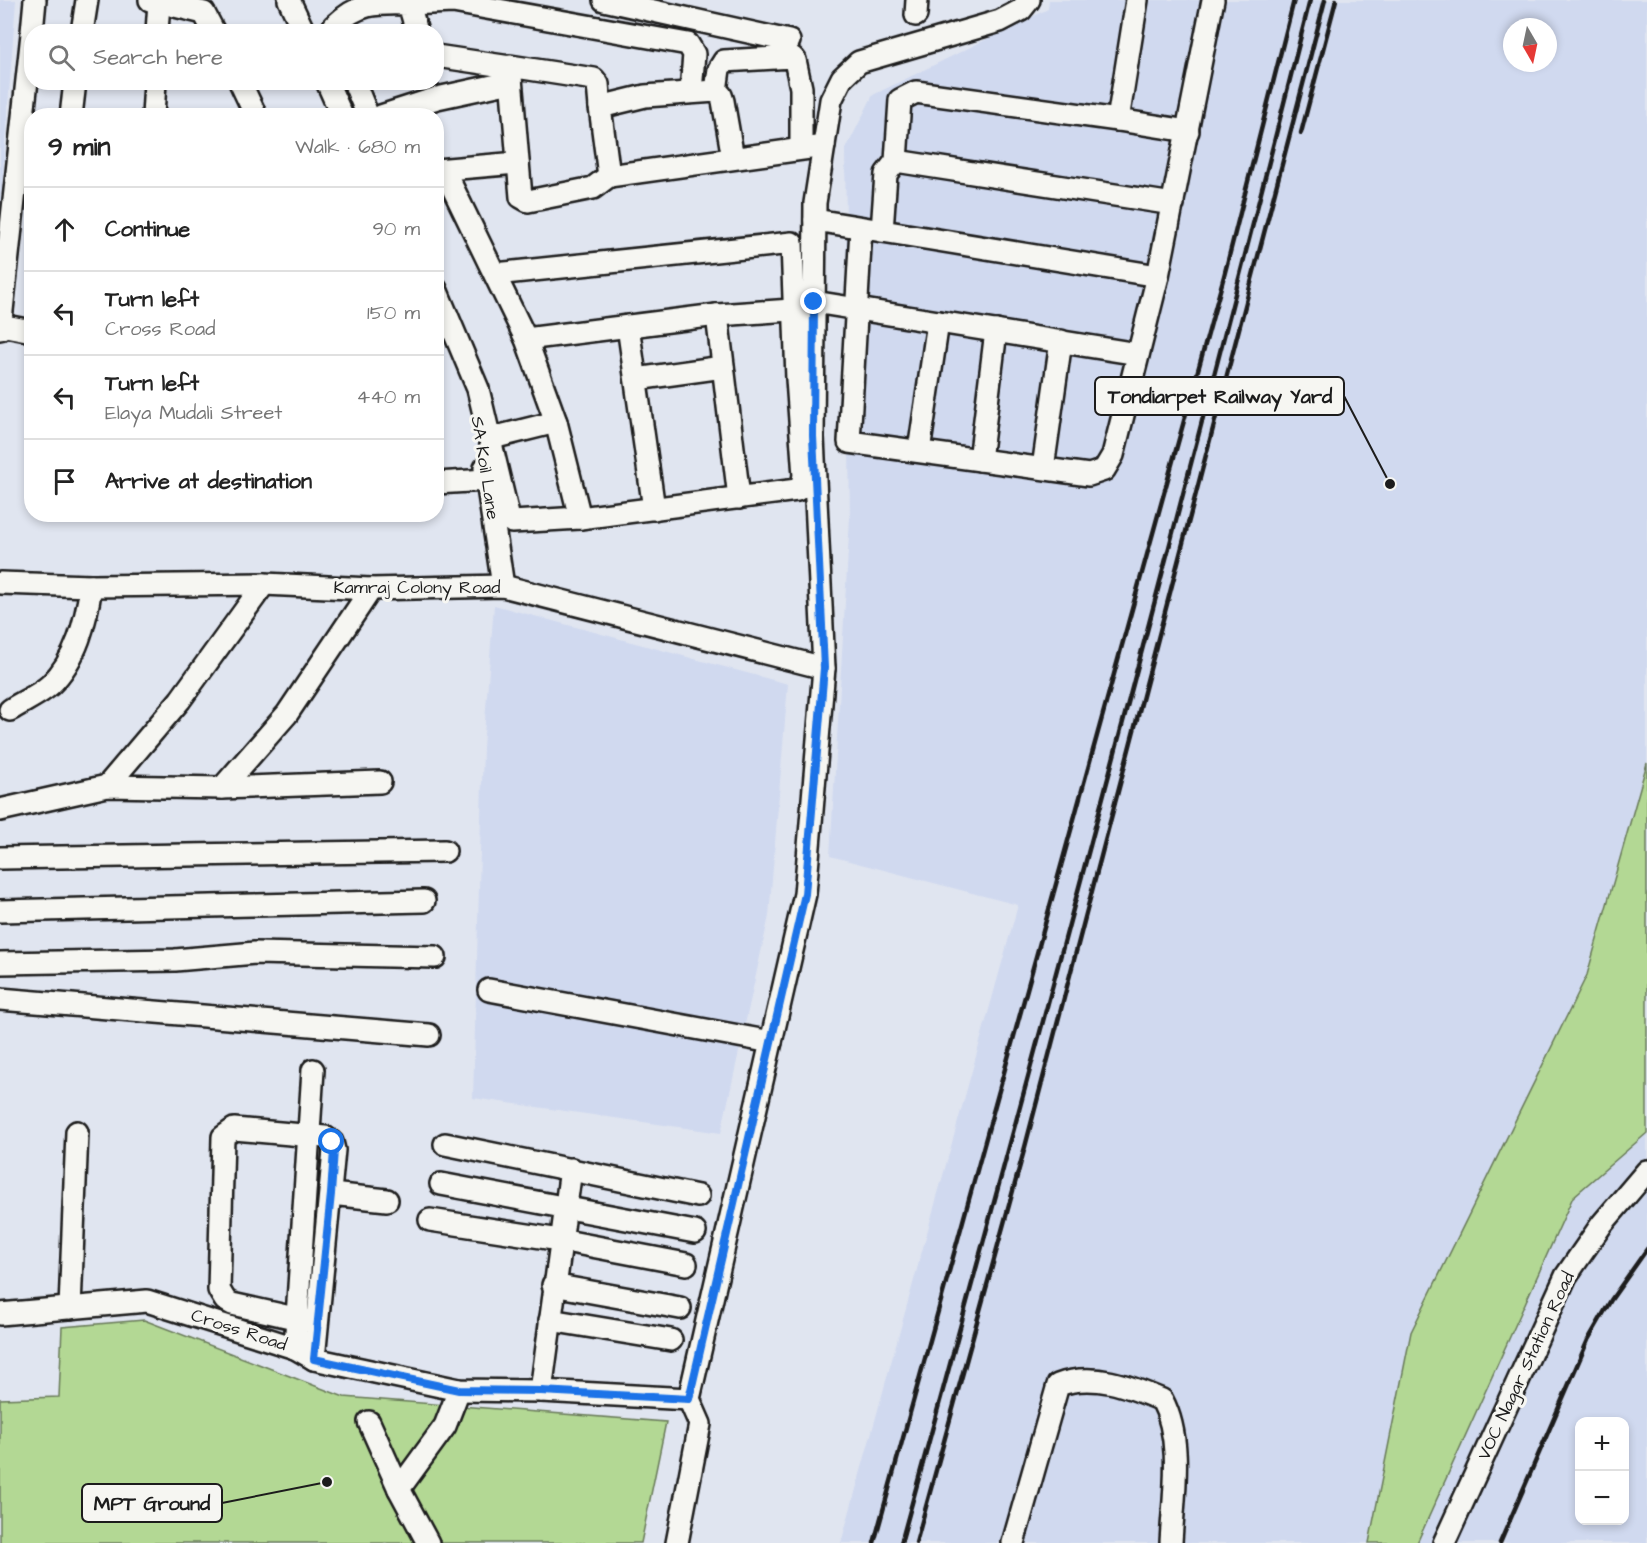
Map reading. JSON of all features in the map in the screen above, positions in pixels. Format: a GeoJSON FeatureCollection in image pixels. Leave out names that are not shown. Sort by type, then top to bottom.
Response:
{"type":"FeatureCollection","features":[{"type":"Feature","properties":{"kind":"street"},"geometry":{"type":"LineString","coordinates":[[33,24],[35,0]]}},
{"type":"Feature","properties":{"kind":"street"},"geometry":{"type":"LineString","coordinates":[[83,24],[87,0]]}},
{"type":"Feature","properties":{"kind":"street"},"geometry":{"type":"LineString","coordinates":[[289,0],[300,24]]}},
{"type":"Feature","properties":{"kind":"street"},"geometry":{"type":"LineString","coordinates":[[604,0],[789,41]]}},
{"type":"Feature","properties":{"kind":"street"},"geometry":{"type":"LineString","coordinates":[[444,307],[478,389],[492,438],[509,519],[512,522],[580,518],[797,490],[803,483],[807,307],[814,220],[831,100],[842,78],[859,62],[1000,21],[1021,10],[1029,0]]}},
{"type":"Feature","properties":{"kind":"street"},"geometry":{"type":"LineString","coordinates":[[1118,120],[1137,0]]}},
{"type":"Feature","properties":{"kind":"street"},"geometry":{"type":"LineString","coordinates":[[1188,131],[916,92],[908,93],[900,100],[896,161],[886,174],[872,230],[857,309],[849,442],[1089,475],[1104,470],[1113,455],[1158,276],[1188,131],[1213,0]]}},
{"type":"Feature","properties":{"kind":"street"},"geometry":{"type":"LineString","coordinates":[[156,24],[154,1],[204,13],[210,24]]}},
{"type":"Feature","properties":{"kind":"street"},"geometry":{"type":"LineString","coordinates":[[336,24],[348,13],[373,3],[453,2],[688,44],[694,54],[691,92]]}},
{"type":"Feature","properties":{"kind":"street"},"geometry":{"type":"LineString","coordinates":[[409,4],[415,24]]}},
{"type":"Feature","properties":{"kind":"street"},"geometry":{"type":"LineString","coordinates":[[733,158],[723,101],[716,91],[719,69],[724,61],[792,57],[795,60],[801,88],[801,148]]}},
{"type":"Feature","properties":{"kind":"street"},"geometry":{"type":"LineString","coordinates":[[444,58],[510,74],[594,79],[598,84],[609,176]]}},
{"type":"Feature","properties":{"kind":"street"},"geometry":{"type":"LineString","coordinates":[[510,74],[521,196],[528,201],[593,188],[609,176],[824,146]]}},
{"type":"Feature","properties":{"kind":"street"},"geometry":{"type":"LineString","coordinates":[[444,88],[510,74]]}},
{"type":"Feature","properties":{"kind":"street"},"geometry":{"type":"LineString","coordinates":[[24,85],[7,195],[0,327],[24,330]]}},
{"type":"Feature","properties":{"kind":"street"},"geometry":{"type":"LineString","coordinates":[[72,108],[74,90]]}},
{"type":"Feature","properties":{"kind":"street"},"geometry":{"type":"LineString","coordinates":[[153,108],[154,90]]}},
{"type":"Feature","properties":{"kind":"street"},"geometry":{"type":"LineString","coordinates":[[244,90],[252,108]]}},
{"type":"Feature","properties":{"kind":"street"},"geometry":{"type":"LineString","coordinates":[[331,90],[338,108]]}},
{"type":"Feature","properties":{"kind":"street"},"geometry":{"type":"LineString","coordinates":[[357,90],[365,108]]}},
{"type":"Feature","properties":{"kind":"street"},"geometry":{"type":"LineString","coordinates":[[398,108],[435,90]]}},
{"type":"Feature","properties":{"kind":"street"},"geometry":{"type":"LineString","coordinates":[[600,107],[645,96],[716,91]]}},
{"type":"Feature","properties":{"kind":"street"},"geometry":{"type":"LineString","coordinates":[[896,161],[1173,204]]}},
{"type":"Feature","properties":{"kind":"street"},"geometry":{"type":"LineString","coordinates":[[444,170],[518,163]]}},
{"type":"Feature","properties":{"kind":"street"},"geometry":{"type":"LineString","coordinates":[[444,178],[526,339],[556,423],[580,518]]}},
{"type":"Feature","properties":{"kind":"street"},"geometry":{"type":"LineString","coordinates":[[814,220],[1158,276]]}},
{"type":"Feature","properties":{"kind":"street"},"geometry":{"type":"LineString","coordinates":[[495,274],[792,243],[807,307],[824,668],[805,894],[689,1399],[700,1424],[677,1543]]}},
{"type":"Feature","properties":{"kind":"street"},"geometry":{"type":"LineString","coordinates":[[526,339],[717,315],[807,307],[857,309],[1138,354]]}},
{"type":"Feature","properties":{"kind":"street"},"geometry":{"type":"LineString","coordinates":[[717,315],[739,498]]}},
{"type":"Feature","properties":{"kind":"street"},"geometry":{"type":"LineString","coordinates":[[919,451],[938,322]]}},
{"type":"Feature","properties":{"kind":"street"},"geometry":{"type":"LineString","coordinates":[[628,326],[654,509]]}},
{"type":"Feature","properties":{"kind":"street"},"geometry":{"type":"LineString","coordinates":[[980,460],[996,331]]}},
{"type":"Feature","properties":{"kind":"street","name":"SA Koil Lane"},"geometry":{"type":"LineString","coordinates":[[444,338],[476,406],[503,586]]}},
{"type":"Feature","properties":{"kind":"street"},"geometry":{"type":"LineString","coordinates":[[1043,468],[1061,342]]}},
{"type":"Feature","properties":{"kind":"street"},"geometry":{"type":"LineString","coordinates":[[636,380],[723,367]]}},
{"type":"Feature","properties":{"kind":"street"},"geometry":{"type":"LineString","coordinates":[[492,438],[556,423]]}},
{"type":"Feature","properties":{"kind":"street"},"geometry":{"type":"LineString","coordinates":[[444,483],[487,480]]}},
{"type":"Feature","properties":{"kind":"street","name":"Kamraj Colony Road"},"geometry":{"type":"LineString","coordinates":[[0,583],[91,586],[264,584],[371,588],[503,586],[824,668]]}},
{"type":"Feature","properties":{"kind":"street"},"geometry":{"type":"LineString","coordinates":[[107,786],[180,700],[264,584]]}},
{"type":"Feature","properties":{"kind":"street"},"geometry":{"type":"LineString","coordinates":[[10,710],[50,684],[75,649],[86,617],[91,586]]}},
{"type":"Feature","properties":{"kind":"street"},"geometry":{"type":"LineString","coordinates":[[222,788],[287,714],[371,588]]}},
{"type":"Feature","properties":{"kind":"street"},"geometry":{"type":"LineString","coordinates":[[0,810],[107,786],[222,788],[380,782]]}},
{"type":"Feature","properties":{"kind":"street"},"geometry":{"type":"LineString","coordinates":[[0,858],[445,851]]}},
{"type":"Feature","properties":{"kind":"street"},"geometry":{"type":"LineString","coordinates":[[0,910],[424,901]]}},
{"type":"Feature","properties":{"kind":"street"},"geometry":{"type":"LineString","coordinates":[[0,963],[175,960],[255,953],[435,957]]}},
{"type":"Feature","properties":{"kind":"street"},"geometry":{"type":"LineString","coordinates":[[489,990],[771,1042]]}},
{"type":"Feature","properties":{"kind":"street"},"geometry":{"type":"LineString","coordinates":[[0,999],[429,1035]]}},
{"type":"Feature","properties":{"kind":"street"},"geometry":{"type":"LineString","coordinates":[[313,1070],[309,1137],[308,1321],[314,1359]]}},
{"type":"Feature","properties":{"kind":"street"},"geometry":{"type":"LineString","coordinates":[[295,1348],[308,1321],[331,1194],[334,1150],[332,1142],[325,1137],[234,1129],[223,1137],[219,1290],[225,1300],[232,1304],[308,1321]]}},
{"type":"Feature","properties":{"kind":"street"},"geometry":{"type":"LineString","coordinates":[[70,1308],[77,1132]]}},
{"type":"Feature","properties":{"kind":"street"},"geometry":{"type":"LineString","coordinates":[[445,1144],[698,1196]]}},
{"type":"Feature","properties":{"kind":"street"},"geometry":{"type":"LineString","coordinates":[[541,1391],[571,1169]]}},
{"type":"Feature","properties":{"kind":"street","name":"VOC Nagar Station Road"},"geometry":{"type":"LineString","coordinates":[[1444,1543],[1566,1275],[1602,1224],[1647,1171]]}},
{"type":"Feature","properties":{"kind":"street"},"geometry":{"type":"LineString","coordinates":[[441,1184],[695,1232]]}},
{"type":"Feature","properties":{"kind":"street"},"geometry":{"type":"LineString","coordinates":[[331,1194],[387,1200]]}},
{"type":"Feature","properties":{"kind":"street"},"geometry":{"type":"LineString","coordinates":[[430,1220],[560,1240],[686,1264]]}},
{"type":"Feature","properties":{"kind":"street"},"geometry":{"type":"LineString","coordinates":[[554,1285],[680,1308]]}},
{"type":"Feature","properties":{"kind":"street","name":"Cross Road"},"geometry":{"type":"LineString","coordinates":[[0,1314],[147,1301],[295,1348],[314,1359],[459,1390],[541,1391],[689,1399]]}},
{"type":"Feature","properties":{"kind":"street"},"geometry":{"type":"LineString","coordinates":[[550,1320],[671,1340]]}},
{"type":"Feature","properties":{"kind":"street"},"geometry":{"type":"LineString","coordinates":[[1012,1543],[1058,1385],[1070,1381],[1098,1380],[1116,1383],[1162,1400],[1170,1415],[1175,1442],[1171,1543]]}},
{"type":"Feature","properties":{"kind":"street"},"geometry":{"type":"LineString","coordinates":[[399,1489],[445,1426],[459,1390]]}},
{"type":"Feature","properties":{"kind":"street"},"geometry":{"type":"LineString","coordinates":[[369,1422],[399,1489],[428,1543]]}},
{"type":"Feature","properties":{"kind":"shaded area"},"geometry":{"type":"Polygon","coordinates":[[[0,0],[16,0],[0,212],[0,0]]]}},
{"type":"Feature","properties":{"kind":"shaded area"},"geometry":{"type":"Polygon","coordinates":[[[1049,0],[1647,0],[1647,1543],[841,1543],[1018,905],[830,856],[850,518],[845,151],[873,95],[1048,9],[1049,0]]]}},
{"type":"Feature","properties":{"kind":"shaded area"},"geometry":{"type":"Polygon","coordinates":[[[494,605],[788,684],[769,916],[721,1133],[473,1098],[483,747],[494,605]]]}},
{"type":"Feature","properties":{"kind":"green space"},"geometry":{"type":"Polygon","coordinates":[[[1647,763],[1647,1133],[1573,1197],[1417,1543],[1369,1543],[1411,1332],[1587,975],[1647,763]]]}},
{"type":"Feature","properties":{"kind":"green space"},"geometry":{"type":"Polygon","coordinates":[[[144,1320],[344,1397],[666,1422],[641,1543],[0,1543],[0,1399],[59,1397],[62,1327],[144,1320]]]}},
{"type":"Feature","properties":{"kind":"railway"},"geometry":{"type":"LineString","coordinates":[[874,1543],[1224,276],[1294,0]]}},
{"type":"Feature","properties":{"kind":"railway"},"geometry":{"type":"LineString","coordinates":[[901,1543],[1110,773],[1310,0]]}},
{"type":"Feature","properties":{"kind":"railway"},"geometry":{"type":"LineString","coordinates":[[916,1543],[1025,1147],[1325,0]]}},
{"type":"Feature","properties":{"kind":"railway"},"geometry":{"type":"LineString","coordinates":[[1301,133],[1336,0]]}},
{"type":"Feature","properties":{"kind":"railway"},"geometry":{"type":"LineString","coordinates":[[1500,1543],[1588,1340],[1611,1300],[1647,1249]]}},
{"type":"Feature","properties":{"kind":"place","name":"Tondiarpet Railway Yard"},"geometry":{"type":"Point","coordinates":[1390,484]}},
{"type":"Feature","properties":{"kind":"place","name":"MPT Ground"},"geometry":{"type":"Point","coordinates":[327,1482]}},
{"type":"Feature","properties":{"kind":"route"},"geometry":{"type":"LineString","coordinates":[[332,1142],[334,1150],[331,1194],[314,1359],[459,1390],[541,1391],[689,1399],[805,894],[824,668],[813,436],[814,302]]}}]}
